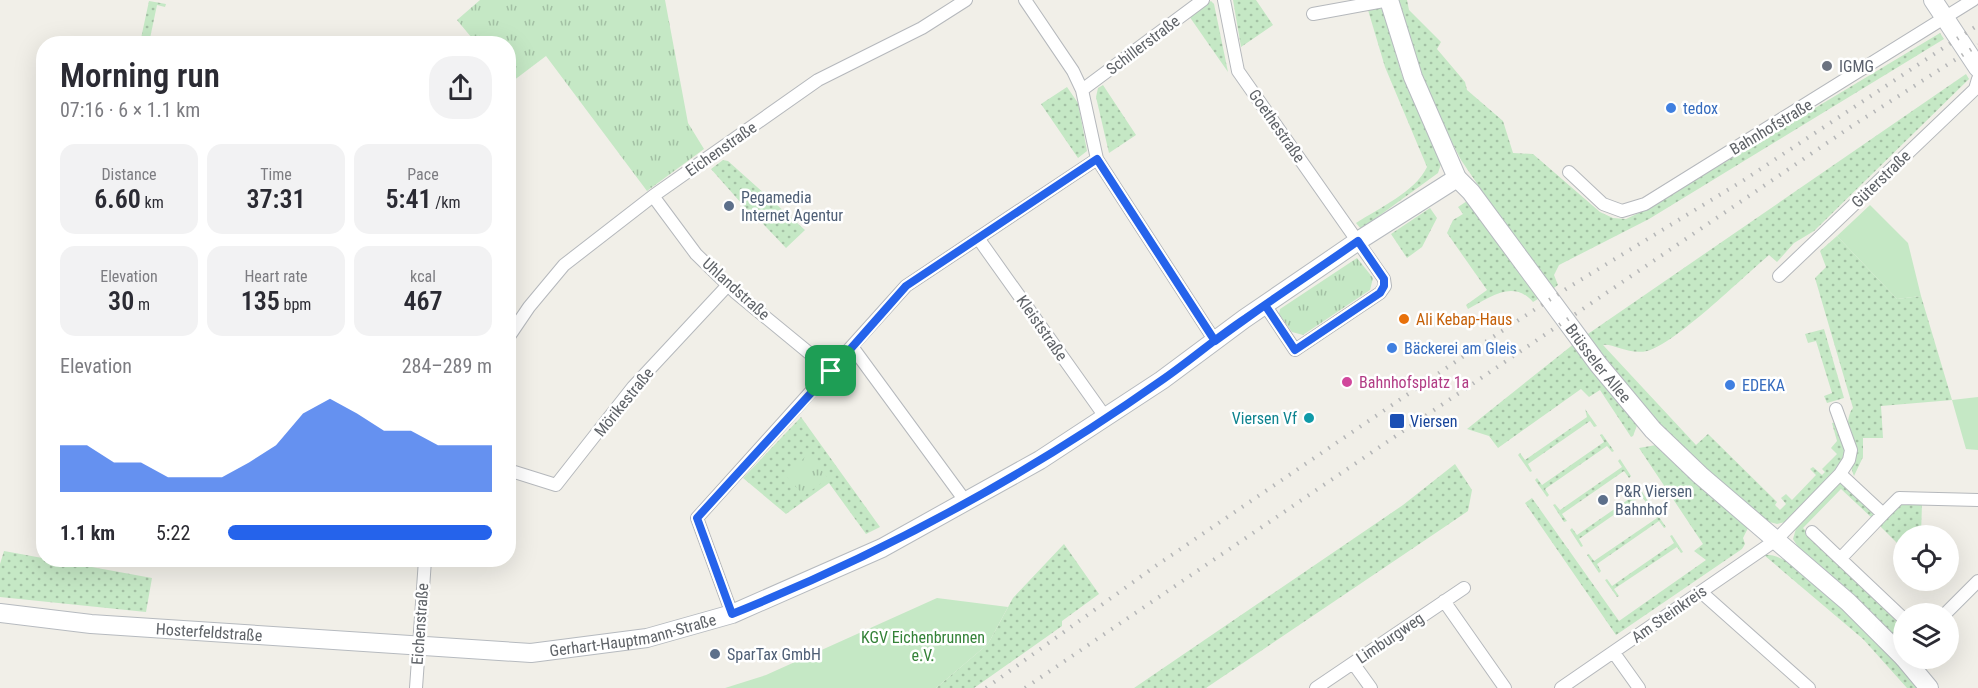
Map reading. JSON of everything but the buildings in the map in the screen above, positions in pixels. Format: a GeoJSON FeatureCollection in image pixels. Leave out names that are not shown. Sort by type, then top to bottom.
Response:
{"type":"FeatureCollection","features":[{"type":"Feature","properties":{"kind":"street","name":"Eichenstraße"},"geometry":{"type":"LineString","coordinates":[[516,326],[564,265],[653,196],[818,80],[922,28],[966,0]]}},
{"type":"Feature","properties":{"kind":"street"},"geometry":{"type":"LineString","coordinates":[[1026,0],[1073,71],[1082,90],[1097,159],[1215,341]]}},
{"type":"Feature","properties":{"kind":"street","name":"Schillerstraße"},"geometry":{"type":"LineString","coordinates":[[1082,90],[1203,0]]}},
{"type":"Feature","properties":{"kind":"street","name":"Goethestraße"},"geometry":{"type":"LineString","coordinates":[[1224,0],[1238,71],[1384,279],[1384,286],[1357,308],[1295,350],[1265,305]]}},
{"type":"Feature","properties":{"kind":"street"},"geometry":{"type":"LineString","coordinates":[[1313,14],[1389,0]]}},
{"type":"Feature","properties":{"kind":"street","name":"Brüsseler Allee"},"geometry":{"type":"LineString","coordinates":[[1389,0],[1413,77],[1457,178],[1471,192],[1598,364],[1683,460],[1870,623],[1893,647]]}},
{"type":"Feature","properties":{"kind":"street"},"geometry":{"type":"LineString","coordinates":[[1933,0],[1978,68]]}},
{"type":"Feature","properties":{"kind":"street","name":"Bahnhofstraße"},"geometry":{"type":"LineString","coordinates":[[1569,172],[1602,204],[1622,211],[1645,204],[1946,19],[1973,0]]}},
{"type":"Feature","properties":{"kind":"street","name":"Güterstraße"},"geometry":{"type":"LineString","coordinates":[[1779,276],[1975,89],[1978,79]]}},
{"type":"Feature","properties":{"kind":"street"},"geometry":{"type":"LineString","coordinates":[[732,614],[697,518],[853,348],[906,286],[1097,159]]}},
{"type":"Feature","properties":{"kind":"street","name":"Gerhart-Hauptmann-Straße"},"geometry":{"type":"LineString","coordinates":[[418,645],[531,653],[647,638],[732,614],[882,548],[1040,460],[1106,418],[1358,241],[1457,178]]}},
{"type":"Feature","properties":{"kind":"street","name":"Uhlandstraße"},"geometry":{"type":"LineString","coordinates":[[653,196],[696,254],[728,285],[831,371]]}},
{"type":"Feature","properties":{"kind":"street","name":"Kleiststraße"},"geometry":{"type":"LineString","coordinates":[[978,238],[1106,418]]}},
{"type":"Feature","properties":{"kind":"street","name":"Mörikestraße"},"geometry":{"type":"LineString","coordinates":[[516,472],[556,485],[633,387],[728,285]]}},
{"type":"Feature","properties":{"kind":"street"},"geometry":{"type":"LineString","coordinates":[[853,348],[966,502]]}},
{"type":"Feature","properties":{"kind":"street"},"geometry":{"type":"LineString","coordinates":[[1836,409],[1851,450],[1849,460],[1840,474],[1883,514]]}},
{"type":"Feature","properties":{"kind":"street","name":"Am Steinkreis"},"geometry":{"type":"LineString","coordinates":[[1561,688],[1776,540],[1840,474]]}},
{"type":"Feature","properties":{"kind":"street"},"geometry":{"type":"LineString","coordinates":[[1841,558],[1899,498],[1978,500]]}},
{"type":"Feature","properties":{"kind":"street"},"geometry":{"type":"LineString","coordinates":[[1812,531],[1893,608]]}},
{"type":"Feature","properties":{"kind":"street","name":"Eichenstraße"},"geometry":{"type":"LineString","coordinates":[[416,688],[424,567]]}},
{"type":"Feature","properties":{"kind":"street"},"geometry":{"type":"LineString","coordinates":[[1956,603],[1978,581]]}},
{"type":"Feature","properties":{"kind":"street","name":"Limburgweg"},"geometry":{"type":"LineString","coordinates":[[1316,688],[1464,588]]}},
{"type":"Feature","properties":{"kind":"street"},"geometry":{"type":"LineString","coordinates":[[1701,592],[1809,688]]}},
{"type":"Feature","properties":{"kind":"street"},"geometry":{"type":"LineString","coordinates":[[1444,601],[1505,688]]}},
{"type":"Feature","properties":{"kind":"street","name":"Hosterfeldstraße"},"geometry":{"type":"LineString","coordinates":[[0,613],[91,624],[418,645]]}},
{"type":"Feature","properties":{"kind":"street"},"geometry":{"type":"LineString","coordinates":[[1614,652],[1640,688]]}},
{"type":"Feature","properties":{"kind":"street"},"geometry":{"type":"LineString","coordinates":[[1353,663],[1371,688]]}},
{"type":"Feature","properties":{"kind":"street","name":"Brüsseler Allee"},"geometry":{"type":"LineString","coordinates":[[1913,669],[1929,688]]}},
{"type":"Feature","properties":{"kind":"green space"},"geometry":{"type":"Polygon","coordinates":[[[480,0],[665,0],[688,123],[704,149],[647,191],[546,56],[516,79],[516,36],[470,36],[457,20],[480,0]]]}},
{"type":"Feature","properties":{"kind":"green space"},"geometry":{"type":"Polygon","coordinates":[[[1233,0],[1256,0],[1273,25],[1241,47],[1233,0]]]}},
{"type":"Feature","properties":{"kind":"green space"},"geometry":{"type":"Polygon","coordinates":[[[1397,0],[1407,0],[1409,10],[1441,42],[1437,49],[1465,82],[1467,90],[1503,121],[1513,153],[1533,154],[1600,212],[1613,218],[1626,219],[1647,209],[1940,33],[1944,39],[1649,219],[1559,265],[1554,275],[1558,285],[1550,291],[1461,160],[1430,99],[1397,0]]]}},
{"type":"Feature","properties":{"kind":"green space"},"geometry":{"type":"Polygon","coordinates":[[[149,1],[166,4],[165,7],[157,5],[150,36],[142,36],[149,1]]]}},
{"type":"Feature","properties":{"kind":"green space"},"geometry":{"type":"Polygon","coordinates":[[[1211,1],[1214,4],[1228,72],[1189,16],[1211,1]]]}},
{"type":"Feature","properties":{"kind":"green space"},"geometry":{"type":"Polygon","coordinates":[[[1379,8],[1383,10],[1402,75],[1441,164],[1438,173],[1361,229],[1356,223],[1405,192],[1427,167],[1385,67],[1368,10],[1379,8]]]}},
{"type":"Feature","properties":{"kind":"green space"},"geometry":{"type":"Polygon","coordinates":[[[1966,74],[1969,79],[1814,231],[1794,243],[1777,262],[1769,255],[1691,323],[1659,346],[1640,352],[1603,345],[1696,445],[1708,434],[1777,502],[1775,505],[1780,510],[1786,504],[1781,498],[1786,494],[1792,500],[1816,475],[1810,469],[1813,467],[1822,475],[1825,472],[1822,469],[1837,454],[1831,448],[1837,441],[1832,423],[1837,422],[1845,448],[1841,465],[1785,522],[1777,524],[1766,521],[1668,434],[1585,336],[1966,74]]]}},
{"type":"Feature","properties":{"kind":"green space"},"geometry":{"type":"Polygon","coordinates":[[[1103,85],[1136,135],[1109,153],[1096,97],[1098,88],[1103,85]]]}},
{"type":"Feature","properties":{"kind":"green space"},"geometry":{"type":"Polygon","coordinates":[[[1067,87],[1078,103],[1087,151],[1078,158],[1041,104],[1067,87]]]}},
{"type":"Feature","properties":{"kind":"green space"},"geometry":{"type":"Polygon","coordinates":[[[723,160],[728,161],[805,230],[786,248],[751,211],[749,212],[711,169],[723,160]]]}},
{"type":"Feature","properties":{"kind":"green space"},"geometry":{"type":"Polygon","coordinates":[[[1467,201],[1541,297],[1533,302],[1518,292],[1501,292],[1468,309],[1466,305],[1487,290],[1447,233],[1453,220],[1463,214],[1458,207],[1467,201]]]}},
{"type":"Feature","properties":{"kind":"green space"},"geometry":{"type":"Polygon","coordinates":[[[1870,205],[1908,243],[1921,296],[1897,299],[1837,236],[1870,205]]]}},
{"type":"Feature","properties":{"kind":"green space"},"geometry":{"type":"Polygon","coordinates":[[[1430,208],[1437,218],[1422,247],[1407,258],[1391,234],[1430,208]]]}},
{"type":"Feature","properties":{"kind":"green space"},"geometry":{"type":"Polygon","coordinates":[[[1837,236],[1897,299],[1921,296],[1952,400],[1881,406],[1883,438],[1863,438],[1863,457],[1854,476],[1848,451],[1847,430],[1853,408],[1815,278],[1826,267],[1820,251],[1837,236]]]}},
{"type":"Feature","properties":{"kind":"green space"},"geometry":{"type":"Polygon","coordinates":[[[1357,258],[1373,278],[1370,290],[1303,335],[1292,332],[1279,314],[1280,309],[1357,258]]]}},
{"type":"Feature","properties":{"kind":"green space"},"geometry":{"type":"Polygon","coordinates":[[[1824,329],[1844,398],[1827,403],[1824,396],[1832,393],[1816,341],[1808,343],[1805,334],[1824,329]]]}},
{"type":"Feature","properties":{"kind":"green space"},"geometry":{"type":"Polygon","coordinates":[[[1575,343],[1638,423],[1633,436],[1631,437],[1600,390],[1589,397],[1581,389],[1498,448],[1489,436],[1467,429],[1575,343]]]}},
{"type":"Feature","properties":{"kind":"green space"},"geometry":{"type":"Polygon","coordinates":[[[1978,397],[1978,450],[1966,449],[1952,400],[1978,397]]]}},
{"type":"Feature","properties":{"kind":"green space"},"geometry":{"type":"Polygon","coordinates":[[[1585,409],[1597,426],[1594,427],[1590,421],[1528,464],[1532,471],[1530,472],[1518,455],[1520,453],[1525,460],[1587,417],[1585,409]]]}},
{"type":"Feature","properties":{"kind":"green space"},"geometry":{"type":"Polygon","coordinates":[[[801,417],[880,527],[866,534],[829,483],[786,514],[743,478],[801,417]]]}},
{"type":"Feature","properties":{"kind":"green space"},"geometry":{"type":"Polygon","coordinates":[[[1602,434],[1614,451],[1612,452],[1607,446],[1545,489],[1549,495],[1547,497],[1535,480],[1537,478],[1542,485],[1604,442],[1600,435],[1602,434]]]}},
{"type":"Feature","properties":{"kind":"green space"},"geometry":{"type":"Polygon","coordinates":[[[1656,445],[1748,528],[1743,538],[1745,544],[1742,549],[1616,635],[1525,503],[1532,498],[1619,621],[1706,560],[1694,551],[1703,544],[1639,448],[1656,445]]]}},
{"type":"Feature","properties":{"kind":"green space"},"geometry":{"type":"Polygon","coordinates":[[[808,454],[828,478],[804,496],[786,476],[808,454]]]}},
{"type":"Feature","properties":{"kind":"green space"},"geometry":{"type":"Polygon","coordinates":[[[1620,459],[1631,476],[1629,478],[1624,471],[1562,514],[1567,521],[1564,522],[1553,505],[1555,504],[1560,510],[1622,467],[1618,461],[1620,459]]]}},
{"type":"Feature","properties":{"kind":"green space"},"geometry":{"type":"Polygon","coordinates":[[[1455,464],[1472,490],[1468,511],[1206,688],[1134,688],[1403,505],[1455,464]]]}},
{"type":"Feature","properties":{"kind":"green space"},"geometry":{"type":"Polygon","coordinates":[[[1839,481],[1875,512],[1872,518],[1841,489],[1803,528],[1893,615],[1893,639],[1851,593],[1798,547],[1793,539],[1797,525],[1839,481]]]}},
{"type":"Feature","properties":{"kind":"green space"},"geometry":{"type":"Polygon","coordinates":[[[1637,484],[1648,501],[1646,502],[1641,496],[1579,539],[1583,546],[1581,547],[1570,530],[1572,528],[1577,535],[1639,492],[1635,485],[1637,484]]]}},
{"type":"Feature","properties":{"kind":"green space"},"geometry":{"type":"Polygon","coordinates":[[[1902,502],[1922,503],[1921,525],[1893,525],[1893,539],[1879,525],[1902,502]]]}},
{"type":"Feature","properties":{"kind":"green space"},"geometry":{"type":"Polygon","coordinates":[[[1654,510],[1666,527],[1664,528],[1659,521],[1597,564],[1601,571],[1599,573],[1587,555],[1589,554],[1594,561],[1657,518],[1654,510]]]}},
{"type":"Feature","properties":{"kind":"green space"},"geometry":{"type":"Polygon","coordinates":[[[1672,535],[1683,552],[1681,553],[1677,547],[1614,589],[1619,596],[1617,597],[1605,580],[1607,579],[1612,586],[1674,543],[1670,536],[1672,535]]]}},
{"type":"Feature","properties":{"kind":"green space"},"geometry":{"type":"Polygon","coordinates":[[[1064,544],[1099,594],[1062,621],[1062,626],[974,688],[936,688],[988,644],[1013,598],[1064,544]]]}},
{"type":"Feature","properties":{"kind":"green space"},"geometry":{"type":"Polygon","coordinates":[[[4,551],[36,557],[36,567],[92,567],[152,578],[146,612],[0,597],[0,564],[4,551]]]}},
{"type":"Feature","properties":{"kind":"green space"},"geometry":{"type":"Polygon","coordinates":[[[1764,555],[1780,558],[1823,588],[1847,609],[1893,657],[1893,669],[1904,669],[1922,688],[1907,688],[1863,639],[1764,555]]]}},
{"type":"Feature","properties":{"kind":"green space","name":"KGV Eichenbrunnen e.V."},"geometry":{"type":"Polygon","coordinates":[[[937,598],[1008,607],[988,644],[936,688],[725,688],[766,675],[937,598]]]}},
{"type":"Feature","properties":{"kind":"railway"},"geometry":{"type":"LineString","coordinates":[[986,688],[1157,565],[1464,356],[1569,287],[1744,180],[1978,25]]}},
{"type":"Feature","properties":{"kind":"railway"},"geometry":{"type":"LineString","coordinates":[[1025,688],[1852,126],[1978,45]]}},
{"type":"Feature","properties":{"kind":"place","name":"IGMG"},"geometry":{"type":"Point","coordinates":[1827,66]}},
{"type":"Feature","properties":{"kind":"place","name":"tedox"},"geometry":{"type":"Point","coordinates":[1671,108]}},
{"type":"Feature","properties":{"kind":"place","name":"Pegamedia Internet Agentur"},"geometry":{"type":"Point","coordinates":[729,206]}},
{"type":"Feature","properties":{"kind":"place","name":"Ali Kebap-Haus"},"geometry":{"type":"Point","coordinates":[1404,319]}},
{"type":"Feature","properties":{"kind":"place","name":"Bäckerei am Gleis"},"geometry":{"type":"Point","coordinates":[1392,348]}},
{"type":"Feature","properties":{"kind":"place","name":"Bahnhofsplatz 1a"},"geometry":{"type":"Point","coordinates":[1347,382]}},
{"type":"Feature","properties":{"kind":"place","name":"EDEKA"},"geometry":{"type":"Point","coordinates":[1730,385]}},
{"type":"Feature","properties":{"kind":"place","name":"Viersen Vf"},"geometry":{"type":"Point","coordinates":[1309,418]}},
{"type":"Feature","properties":{"kind":"place","name":"Viersen"},"geometry":{"type":"Point","coordinates":[1397,421]}},
{"type":"Feature","properties":{"kind":"place","name":"P&R Viersen Bahnhof"},"geometry":{"type":"Point","coordinates":[1603,500]}},
{"type":"Feature","properties":{"kind":"place","name":"SparTax GmbH"},"geometry":{"type":"Point","coordinates":[715,654]}},
{"type":"Feature","properties":{"kind":"route"},"geometry":{"type":"LineString","coordinates":[[831,371],[697,518],[732,614],[882,548],[936,520],[1040,460],[1133,400],[1201,352],[1244,319],[1358,241],[1384,279],[1384,286],[1380,293],[1295,350],[1265,305],[1244,319],[1215,341],[1097,159],[906,286],[831,371]]}}]}
